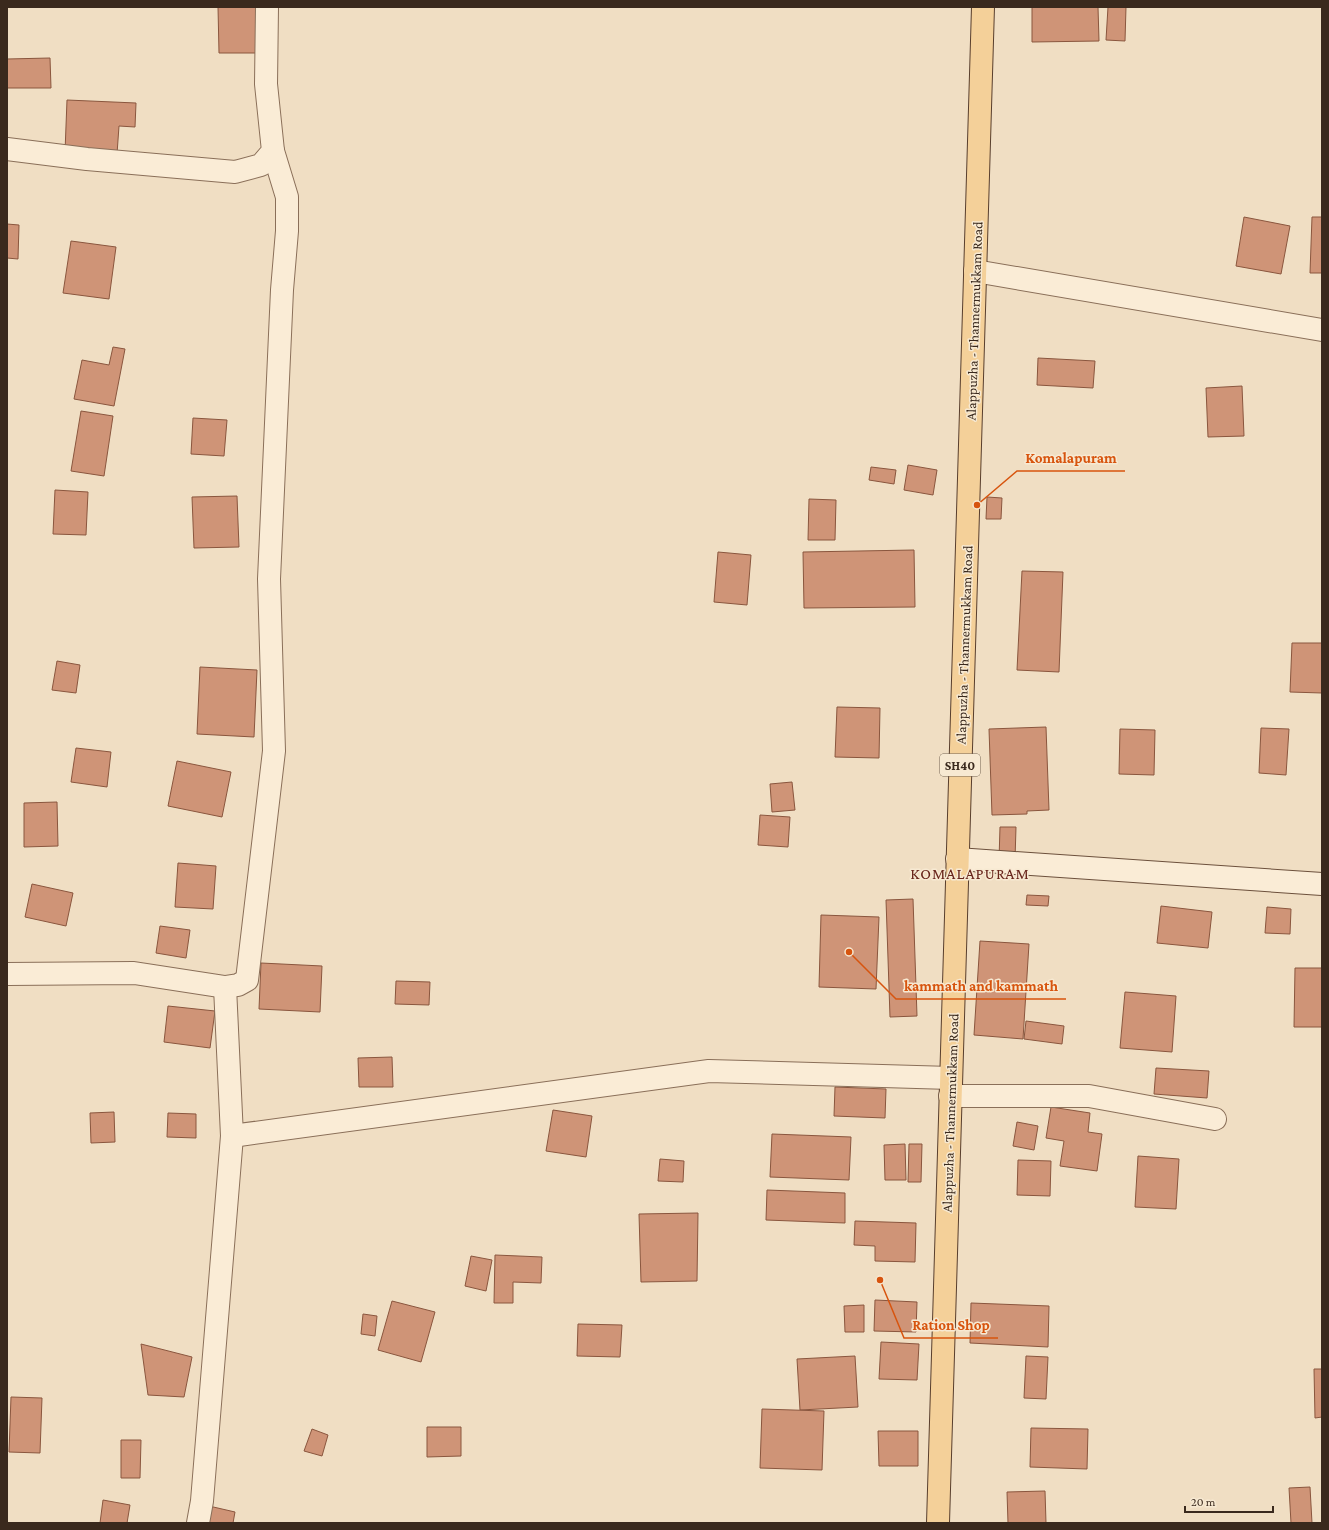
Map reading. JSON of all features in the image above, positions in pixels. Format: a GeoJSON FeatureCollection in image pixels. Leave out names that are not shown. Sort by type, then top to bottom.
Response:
{"type":"FeatureCollection","features":[{"type":"Feature","properties":{"kind":"main road","name":"Alappuzha - Thannermukkam Road"},"geometry":{"type":"LineString","coordinates":[[938,1523],[983,7]]}},
{"type":"Feature","properties":{"kind":"street"},"geometry":{"type":"LineString","coordinates":[[7,974],[134,973],[225,987],[238,985],[247,980],[274,751],[269,579],[282,290],[287,231],[287,197],[273,151],[266,84],[267,7]]}},
{"type":"Feature","properties":{"kind":"street"},"geometry":{"type":"LineString","coordinates":[[7,149],[87,159],[235,172],[262,165],[273,151]]}},
{"type":"Feature","properties":{"kind":"street"},"geometry":{"type":"LineString","coordinates":[[975,271],[1322,330]]}},
{"type":"Feature","properties":{"kind":"street"},"geometry":{"type":"LineString","coordinates":[[957,859],[1322,884]]}},
{"type":"Feature","properties":{"kind":"street"},"geometry":{"type":"LineString","coordinates":[[198,1523],[203,1493],[232,1136],[225,987]]}},
{"type":"Feature","properties":{"kind":"street"},"geometry":{"type":"LineString","coordinates":[[232,1136],[709,1070],[1089,1096],[1215,1119]]}},
{"type":"Feature","properties":{"kind":"building"},"geometry":{"type":"Polygon","coordinates":[[[218,7],[256,7],[257,53],[219,53],[218,7]]]}},
{"type":"Feature","properties":{"kind":"building"},"geometry":{"type":"Polygon","coordinates":[[[1032,7],[1098,7],[1099,41],[1032,42],[1032,7]]]}},
{"type":"Feature","properties":{"kind":"building"},"geometry":{"type":"Polygon","coordinates":[[[1108,7],[1126,7],[1125,41],[1106,40],[1108,7]]]}},
{"type":"Feature","properties":{"kind":"building"},"geometry":{"type":"Polygon","coordinates":[[[50,58],[51,88],[7,88],[7,59],[50,58]]]}},
{"type":"Feature","properties":{"kind":"building"},"geometry":{"type":"Polygon","coordinates":[[[67,100],[136,103],[135,127],[119,126],[117,154],[65,152],[67,100]]]}},
{"type":"Feature","properties":{"kind":"building"},"geometry":{"type":"Polygon","coordinates":[[[1244,217],[1290,226],[1281,274],[1236,266],[1244,217]]]}},
{"type":"Feature","properties":{"kind":"building"},"geometry":{"type":"Polygon","coordinates":[[[1312,217],[1322,217],[1322,273],[1310,273],[1312,217]]]}},
{"type":"Feature","properties":{"kind":"building"},"geometry":{"type":"Polygon","coordinates":[[[7,224],[19,225],[18,259],[7,258],[7,224]]]}},
{"type":"Feature","properties":{"kind":"building"},"geometry":{"type":"Polygon","coordinates":[[[71,241],[116,247],[109,299],[63,293],[71,241]]]}},
{"type":"Feature","properties":{"kind":"building"},"geometry":{"type":"Polygon","coordinates":[[[113,347],[125,349],[114,406],[74,399],[82,360],[109,365],[113,347]]]}},
{"type":"Feature","properties":{"kind":"building"},"geometry":{"type":"Polygon","coordinates":[[[1038,358],[1095,361],[1093,388],[1037,385],[1038,358]]]}},
{"type":"Feature","properties":{"kind":"building"},"geometry":{"type":"Polygon","coordinates":[[[1242,386],[1244,436],[1208,437],[1206,388],[1242,386]]]}},
{"type":"Feature","properties":{"kind":"building"},"geometry":{"type":"Polygon","coordinates":[[[81,411],[113,416],[104,476],[71,471],[81,411]]]}},
{"type":"Feature","properties":{"kind":"building"},"geometry":{"type":"Polygon","coordinates":[[[193,418],[227,420],[224,456],[191,454],[193,418]]]}},
{"type":"Feature","properties":{"kind":"building"},"geometry":{"type":"Polygon","coordinates":[[[908,465],[937,470],[933,495],[904,490],[908,465]]]}},
{"type":"Feature","properties":{"kind":"building"},"geometry":{"type":"Polygon","coordinates":[[[871,467],[896,470],[894,484],[869,480],[871,467]]]}},
{"type":"Feature","properties":{"kind":"building"},"geometry":{"type":"Polygon","coordinates":[[[55,490],[88,492],[86,535],[53,534],[55,490]]]}},
{"type":"Feature","properties":{"kind":"building"},"geometry":{"type":"Polygon","coordinates":[[[237,496],[239,547],[194,548],[192,497],[237,496]]]}},
{"type":"Feature","properties":{"kind":"building"},"geometry":{"type":"Polygon","coordinates":[[[987,497],[1002,498],[1001,519],[986,519],[987,497]]]}},
{"type":"Feature","properties":{"kind":"building"},"geometry":{"type":"Polygon","coordinates":[[[809,499],[836,500],[835,540],[808,540],[809,499]]]}},
{"type":"Feature","properties":{"kind":"building"},"geometry":{"type":"Polygon","coordinates":[[[914,550],[915,607],[804,608],[803,552],[914,550]]]}},
{"type":"Feature","properties":{"kind":"building"},"geometry":{"type":"Polygon","coordinates":[[[718,552],[751,555],[747,605],[714,602],[718,552]]]}},
{"type":"Feature","properties":{"kind":"building"},"geometry":{"type":"Polygon","coordinates":[[[1022,571],[1063,572],[1059,672],[1017,670],[1022,571]]]}},
{"type":"Feature","properties":{"kind":"building"},"geometry":{"type":"Polygon","coordinates":[[[1292,643],[1322,643],[1322,693],[1290,692],[1292,643]]]}},
{"type":"Feature","properties":{"kind":"building"},"geometry":{"type":"Polygon","coordinates":[[[57,661],[80,665],[76,693],[52,690],[57,661]]]}},
{"type":"Feature","properties":{"kind":"building"},"geometry":{"type":"Polygon","coordinates":[[[200,667],[257,670],[254,737],[197,734],[200,667]]]}},
{"type":"Feature","properties":{"kind":"building"},"geometry":{"type":"Polygon","coordinates":[[[837,707],[880,708],[879,758],[835,757],[837,707]]]}},
{"type":"Feature","properties":{"kind":"building"},"geometry":{"type":"Polygon","coordinates":[[[1046,727],[1049,810],[1027,811],[1027,814],[992,815],[989,729],[1046,727]]]}},
{"type":"Feature","properties":{"kind":"building"},"geometry":{"type":"Polygon","coordinates":[[[1261,728],[1289,729],[1286,775],[1259,773],[1261,728]]]}},
{"type":"Feature","properties":{"kind":"building"},"geometry":{"type":"Polygon","coordinates":[[[1120,729],[1155,730],[1154,775],[1119,774],[1120,729]]]}},
{"type":"Feature","properties":{"kind":"building"},"geometry":{"type":"Polygon","coordinates":[[[76,748],[111,752],[107,787],[71,782],[76,748]]]}},
{"type":"Feature","properties":{"kind":"building"},"geometry":{"type":"Polygon","coordinates":[[[177,761],[231,772],[222,817],[168,806],[177,761]]]}},
{"type":"Feature","properties":{"kind":"building"},"geometry":{"type":"Polygon","coordinates":[[[792,782],[795,810],[772,812],[770,784],[792,782]]]}},
{"type":"Feature","properties":{"kind":"building"},"geometry":{"type":"Polygon","coordinates":[[[57,802],[58,846],[24,847],[24,803],[57,802]]]}},
{"type":"Feature","properties":{"kind":"building"},"geometry":{"type":"Polygon","coordinates":[[[760,815],[790,817],[788,847],[758,845],[760,815]]]}},
{"type":"Feature","properties":{"kind":"building"},"geometry":{"type":"Polygon","coordinates":[[[1000,827],[1016,827],[1015,860],[999,860],[1000,827]]]}},
{"type":"Feature","properties":{"kind":"building"},"geometry":{"type":"Polygon","coordinates":[[[178,863],[216,866],[213,909],[175,907],[178,863]]]}},
{"type":"Feature","properties":{"kind":"building"},"geometry":{"type":"Polygon","coordinates":[[[32,884],[73,893],[66,926],[25,917],[32,884]]]}},
{"type":"Feature","properties":{"kind":"building"},"geometry":{"type":"Polygon","coordinates":[[[1027,895],[1049,896],[1048,906],[1026,905],[1027,895]]]}},
{"type":"Feature","properties":{"kind":"building"},"geometry":{"type":"Polygon","coordinates":[[[913,899],[917,1016],[890,1017],[886,900],[913,899]]]}},
{"type":"Feature","properties":{"kind":"building"},"geometry":{"type":"Polygon","coordinates":[[[1161,906],[1212,912],[1208,948],[1157,943],[1161,906]]]}},
{"type":"Feature","properties":{"kind":"building"},"geometry":{"type":"Polygon","coordinates":[[[1267,907],[1291,909],[1290,934],[1265,933],[1267,907]]]}},
{"type":"Feature","properties":{"kind":"building"},"geometry":{"type":"Polygon","coordinates":[[[821,915],[879,917],[876,989],[819,987],[821,915]]]}},
{"type":"Feature","properties":{"kind":"building"},"geometry":{"type":"Polygon","coordinates":[[[160,926],[190,930],[186,958],[156,953],[160,926]]]}},
{"type":"Feature","properties":{"kind":"building"},"geometry":{"type":"Polygon","coordinates":[[[980,941],[1029,944],[1023,1039],[974,1035],[980,941]]]}},
{"type":"Feature","properties":{"kind":"building"},"geometry":{"type":"Polygon","coordinates":[[[261,963],[322,966],[320,1012],[259,1009],[261,963]]]}},
{"type":"Feature","properties":{"kind":"building"},"geometry":{"type":"Polygon","coordinates":[[[1295,968],[1322,968],[1322,1027],[1294,1027],[1295,968]]]}},
{"type":"Feature","properties":{"kind":"building"},"geometry":{"type":"Polygon","coordinates":[[[396,981],[430,982],[429,1005],[395,1004],[396,981]]]}},
{"type":"Feature","properties":{"kind":"building"},"geometry":{"type":"Polygon","coordinates":[[[1125,992],[1176,996],[1172,1052],[1120,1048],[1125,992]]]}},
{"type":"Feature","properties":{"kind":"building"},"geometry":{"type":"Polygon","coordinates":[[[168,1006],[215,1011],[210,1048],[164,1042],[168,1006]]]}},
{"type":"Feature","properties":{"kind":"building"},"geometry":{"type":"Polygon","coordinates":[[[1026,1021],[1064,1026],[1062,1044],[1024,1039],[1026,1021]]]}},
{"type":"Feature","properties":{"kind":"building"},"geometry":{"type":"Polygon","coordinates":[[[392,1057],[393,1087],[359,1087],[358,1058],[392,1057]]]}},
{"type":"Feature","properties":{"kind":"building"},"geometry":{"type":"Polygon","coordinates":[[[1156,1068],[1209,1071],[1207,1098],[1154,1094],[1156,1068]]]}},
{"type":"Feature","properties":{"kind":"building"},"geometry":{"type":"Polygon","coordinates":[[[835,1087],[886,1089],[885,1118],[834,1116],[835,1087]]]}},
{"type":"Feature","properties":{"kind":"building"},"geometry":{"type":"Polygon","coordinates":[[[1051,1107],[1090,1113],[1088,1132],[1102,1134],[1097,1171],[1060,1166],[1064,1141],[1046,1138],[1051,1107]]]}},
{"type":"Feature","properties":{"kind":"building"},"geometry":{"type":"Polygon","coordinates":[[[553,1110],[592,1116],[586,1157],[546,1151],[553,1110]]]}},
{"type":"Feature","properties":{"kind":"building"},"geometry":{"type":"Polygon","coordinates":[[[114,1112],[115,1142],[91,1143],[90,1113],[114,1112]]]}},
{"type":"Feature","properties":{"kind":"building"},"geometry":{"type":"Polygon","coordinates":[[[168,1113],[196,1114],[196,1138],[167,1137],[168,1113]]]}},
{"type":"Feature","properties":{"kind":"building"},"geometry":{"type":"Polygon","coordinates":[[[1017,1122],[1038,1126],[1034,1150],[1013,1146],[1017,1122]]]}},
{"type":"Feature","properties":{"kind":"building"},"geometry":{"type":"Polygon","coordinates":[[[772,1134],[851,1137],[849,1180],[770,1177],[772,1134]]]}},
{"type":"Feature","properties":{"kind":"building"},"geometry":{"type":"Polygon","coordinates":[[[905,1144],[906,1180],[885,1180],[884,1145],[905,1144]]]}},
{"type":"Feature","properties":{"kind":"building"},"geometry":{"type":"Polygon","coordinates":[[[909,1144],[922,1144],[921,1182],[908,1182],[909,1144]]]}},
{"type":"Feature","properties":{"kind":"building"},"geometry":{"type":"Polygon","coordinates":[[[1138,1156],[1179,1159],[1176,1209],[1135,1207],[1138,1156]]]}},
{"type":"Feature","properties":{"kind":"building"},"geometry":{"type":"Polygon","coordinates":[[[660,1159],[684,1161],[683,1182],[658,1181],[660,1159]]]}},
{"type":"Feature","properties":{"kind":"building"},"geometry":{"type":"Polygon","coordinates":[[[1018,1160],[1051,1161],[1050,1196],[1017,1195],[1018,1160]]]}},
{"type":"Feature","properties":{"kind":"building"},"geometry":{"type":"Polygon","coordinates":[[[767,1190],[845,1193],[845,1223],[766,1220],[767,1190]]]}},
{"type":"Feature","properties":{"kind":"building"},"geometry":{"type":"Polygon","coordinates":[[[698,1213],[697,1281],[641,1282],[639,1214],[698,1213]]]}},
{"type":"Feature","properties":{"kind":"building"},"geometry":{"type":"Polygon","coordinates":[[[855,1221],[916,1223],[915,1262],[875,1261],[875,1246],[854,1245],[855,1221]]]}},
{"type":"Feature","properties":{"kind":"building"},"geometry":{"type":"Polygon","coordinates":[[[495,1255],[542,1257],[541,1283],[513,1282],[513,1303],[494,1303],[495,1255]]]}},
{"type":"Feature","properties":{"kind":"building"},"geometry":{"type":"Polygon","coordinates":[[[471,1256],[492,1260],[486,1291],[465,1286],[471,1256]]]}},
{"type":"Feature","properties":{"kind":"building"},"geometry":{"type":"Polygon","coordinates":[[[875,1300],[917,1302],[916,1332],[874,1331],[875,1300]]]}},
{"type":"Feature","properties":{"kind":"building"},"geometry":{"type":"Polygon","coordinates":[[[392,1301],[435,1312],[421,1362],[378,1350],[392,1301]]]}},
{"type":"Feature","properties":{"kind":"building"},"geometry":{"type":"Polygon","coordinates":[[[971,1303],[1049,1306],[1048,1347],[970,1343],[971,1303]]]}},
{"type":"Feature","properties":{"kind":"building"},"geometry":{"type":"Polygon","coordinates":[[[864,1305],[864,1332],[845,1332],[844,1306],[864,1305]]]}},
{"type":"Feature","properties":{"kind":"building"},"geometry":{"type":"Polygon","coordinates":[[[363,1314],[377,1316],[375,1336],[361,1334],[363,1314]]]}},
{"type":"Feature","properties":{"kind":"building"},"geometry":{"type":"Polygon","coordinates":[[[578,1324],[622,1325],[620,1357],[577,1356],[578,1324]]]}},
{"type":"Feature","properties":{"kind":"building"},"geometry":{"type":"Polygon","coordinates":[[[881,1342],[919,1344],[917,1380],[879,1379],[881,1342]]]}},
{"type":"Feature","properties":{"kind":"building"},"geometry":{"type":"Polygon","coordinates":[[[141,1344],[192,1357],[184,1397],[148,1395],[141,1344]]]}},
{"type":"Feature","properties":{"kind":"building"},"geometry":{"type":"Polygon","coordinates":[[[855,1356],[858,1407],[800,1410],[797,1359],[855,1356]]]}},
{"type":"Feature","properties":{"kind":"building"},"geometry":{"type":"Polygon","coordinates":[[[1026,1356],[1048,1357],[1046,1399],[1024,1398],[1026,1356]]]}},
{"type":"Feature","properties":{"kind":"building"},"geometry":{"type":"Polygon","coordinates":[[[1314,1369],[1322,1369],[1322,1417],[1315,1418],[1314,1369]]]}},
{"type":"Feature","properties":{"kind":"building"},"geometry":{"type":"Polygon","coordinates":[[[11,1397],[42,1398],[40,1453],[9,1452],[11,1397]]]}},
{"type":"Feature","properties":{"kind":"building"},"geometry":{"type":"Polygon","coordinates":[[[762,1409],[824,1411],[822,1470],[760,1468],[762,1409]]]}},
{"type":"Feature","properties":{"kind":"building"},"geometry":{"type":"Polygon","coordinates":[[[427,1427],[461,1427],[461,1456],[427,1457],[427,1427]]]}},
{"type":"Feature","properties":{"kind":"building"},"geometry":{"type":"Polygon","coordinates":[[[1031,1428],[1088,1429],[1087,1469],[1030,1467],[1031,1428]]]}},
{"type":"Feature","properties":{"kind":"building"},"geometry":{"type":"Polygon","coordinates":[[[312,1429],[328,1435],[322,1456],[304,1451],[312,1429]]]}},
{"type":"Feature","properties":{"kind":"building"},"geometry":{"type":"Polygon","coordinates":[[[878,1431],[918,1431],[918,1466],[879,1466],[878,1431]]]}},
{"type":"Feature","properties":{"kind":"building"},"geometry":{"type":"Polygon","coordinates":[[[121,1440],[141,1440],[140,1478],[121,1478],[121,1440]]]}},
{"type":"Feature","properties":{"kind":"building"},"geometry":{"type":"Polygon","coordinates":[[[1310,1487],[1312,1523],[1291,1523],[1289,1488],[1310,1487]]]}},
{"type":"Feature","properties":{"kind":"building"},"geometry":{"type":"Polygon","coordinates":[[[1045,1491],[1046,1523],[1008,1523],[1007,1492],[1045,1491]]]}},
{"type":"Feature","properties":{"kind":"building"},"geometry":{"type":"Polygon","coordinates":[[[103,1500],[130,1505],[127,1523],[100,1523],[103,1500]]]}},
{"type":"Feature","properties":{"kind":"building"},"geometry":{"type":"Polygon","coordinates":[[[209,1506],[235,1512],[233,1523],[205,1523],[209,1506]]]}},
{"type":"Feature","properties":{"kind":"place","name":"Komalapuram"},"geometry":{"type":"Point","coordinates":[977,505]}},
{"type":"Feature","properties":{"kind":"place","name":"kammath and kammath"},"geometry":{"type":"Point","coordinates":[849,952]}},
{"type":"Feature","properties":{"kind":"place","name":"Ration Shop"},"geometry":{"type":"Point","coordinates":[880,1280]}},
{"type":"Feature","properties":{"kind":"district","name":"KOMALAPURAM"},"geometry":{"type":"Point","coordinates":[970,873]}}]}
